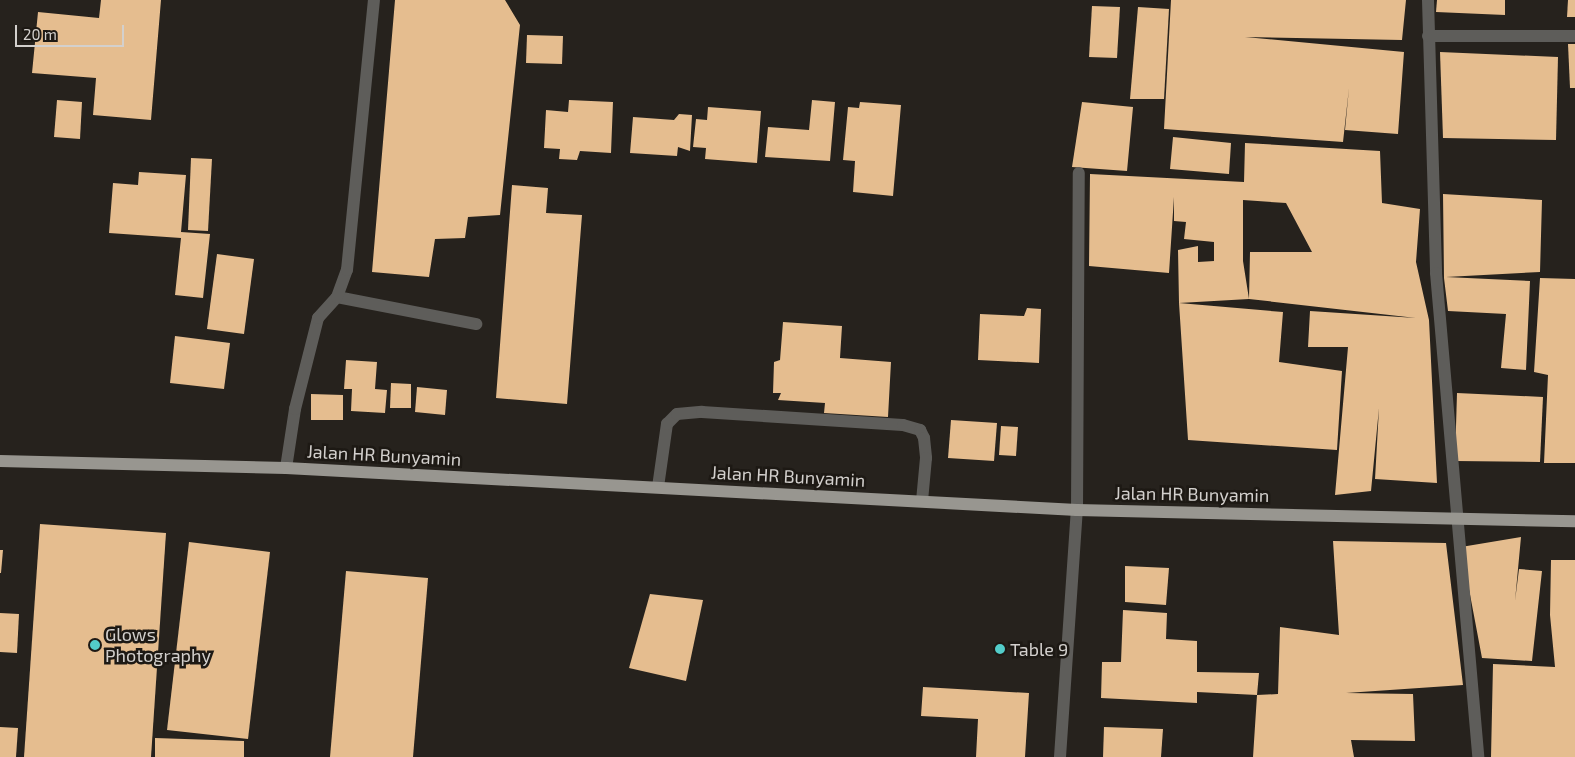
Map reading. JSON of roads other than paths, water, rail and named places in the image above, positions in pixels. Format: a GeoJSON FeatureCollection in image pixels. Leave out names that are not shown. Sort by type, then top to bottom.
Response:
{"type":"FeatureCollection","features":[{"type":"Feature","properties":{"kind":"main road","name":"Jalan HR Bunyamin"},"geometry":{"type":"LineString","coordinates":[[0,461],[286,468],[1077,510],[1456,516],[1575,521]]}},
{"type":"Feature","properties":{"kind":"street"},"geometry":{"type":"LineString","coordinates":[[286,468],[295,409],[318,318],[336,296],[347,270],[374,0]]}},
{"type":"Feature","properties":{"kind":"street"},"geometry":{"type":"LineString","coordinates":[[1428,0],[1436,273],[1478,757]]}},
{"type":"Feature","properties":{"kind":"street"},"geometry":{"type":"LineString","coordinates":[[1428,36],[1575,36]]}},
{"type":"Feature","properties":{"kind":"street"},"geometry":{"type":"LineString","coordinates":[[1060,757],[1077,510],[1079,173]]}},
{"type":"Feature","properties":{"kind":"street"},"geometry":{"type":"LineString","coordinates":[[336,296],[476,324]]}},
{"type":"Feature","properties":{"kind":"street"},"geometry":{"type":"LineString","coordinates":[[658,487],[667,424],[677,414],[702,412],[903,425],[920,430],[926,458],[922,501]]}},
{"type":"Feature","properties":{"kind":"place","name":"Glows Photography"},"geometry":{"type":"Point","coordinates":[95,645]}},
{"type":"Feature","properties":{"kind":"place","name":"Table 9"},"geometry":{"type":"Point","coordinates":[1000,649]}}]}
